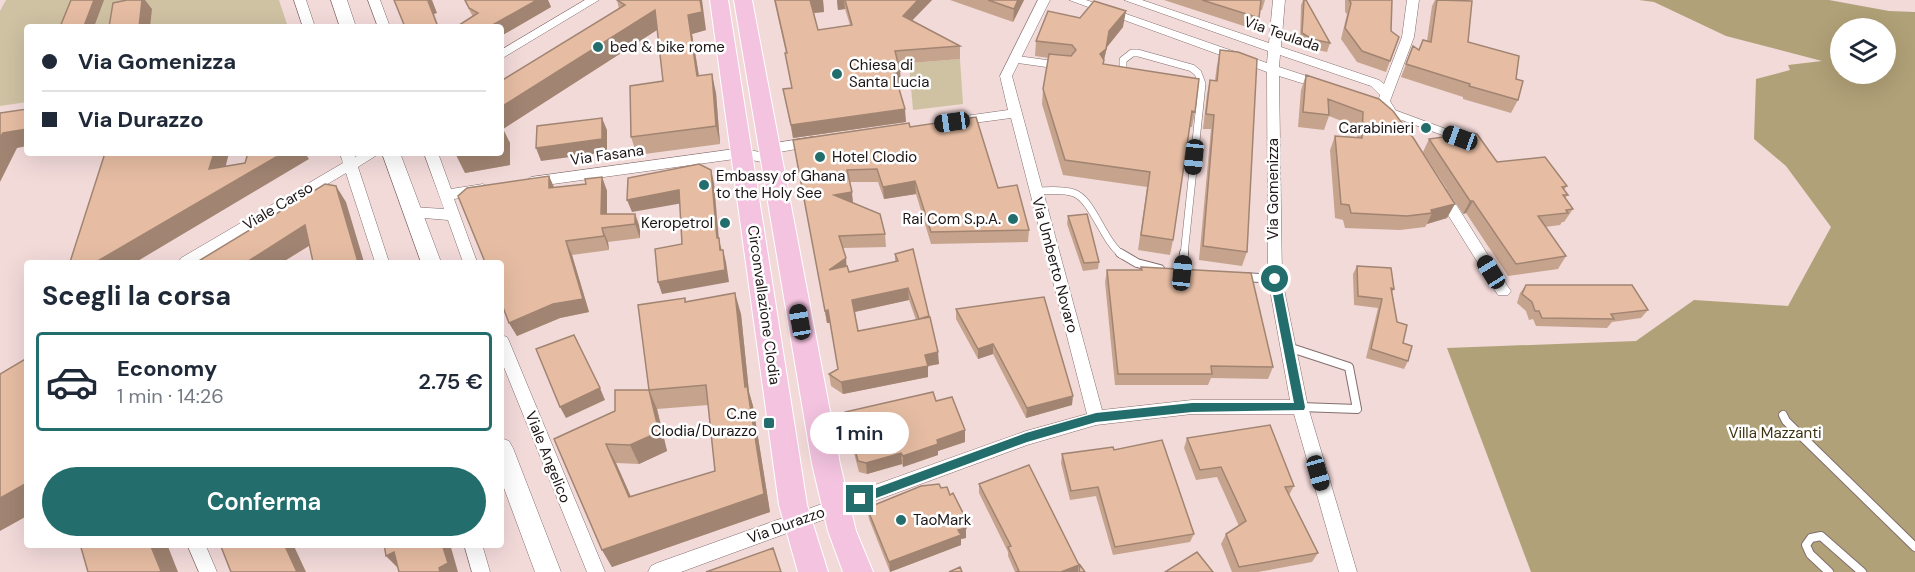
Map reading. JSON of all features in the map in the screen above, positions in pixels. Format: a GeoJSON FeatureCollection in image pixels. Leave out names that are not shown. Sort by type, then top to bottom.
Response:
{"type":"FeatureCollection","features":[{"type":"Feature","properties":{"kind":"main road","name":"Circonvallazione Clodia"},"geometry":{"type":"LineString","coordinates":[[719,0],[796,522],[813,572]]}},
{"type":"Feature","properties":{"kind":"main road","name":"Circonvallazione Clodia"},"geometry":{"type":"LineString","coordinates":[[743,0],[826,464],[836,507],[858,572]]}},
{"type":"Feature","properties":{"kind":"street"},"geometry":{"type":"LineString","coordinates":[[300,0],[308,24]]}},
{"type":"Feature","properties":{"kind":"street"},"geometry":{"type":"LineString","coordinates":[[339,0],[347,24]]}},
{"type":"Feature","properties":{"kind":"street"},"geometry":{"type":"LineString","coordinates":[[374,0],[383,24]]}},
{"type":"Feature","properties":{"kind":"street"},"geometry":{"type":"LineString","coordinates":[[504,53],[593,0]]}},
{"type":"Feature","properties":{"kind":"street","name":"Via Umberto Novaro"},"geometry":{"type":"LineString","coordinates":[[1044,0],[1006,76],[1096,417]]}},
{"type":"Feature","properties":{"kind":"street"},"geometry":{"type":"LineString","coordinates":[[1075,0],[1338,90]]}},
{"type":"Feature","properties":{"kind":"street","name":"Via Teulada"},"geometry":{"type":"LineString","coordinates":[[1130,0],[1375,83],[1382,102]]}},
{"type":"Feature","properties":{"kind":"street","name":"Via Gomenizza"},"geometry":{"type":"LineString","coordinates":[[1279,0],[1273,69],[1275,279],[1300,407],[1348,572]]}},
{"type":"Feature","properties":{"kind":"street"},"geometry":{"type":"LineString","coordinates":[[1400,129],[1382,102],[1408,37],[1413,0]]}},
{"type":"Feature","properties":{"kind":"street"},"geometry":{"type":"LineString","coordinates":[[940,124],[1015,113]]}},
{"type":"Feature","properties":{"kind":"street"},"geometry":{"type":"LineString","coordinates":[[770,154],[823,141]]}},
{"type":"Feature","properties":{"kind":"street","name":"Via Fasana"},"geometry":{"type":"LineString","coordinates":[[519,184],[742,153],[770,154]]}},
{"type":"Feature","properties":{"kind":"street"},"geometry":{"type":"LineString","coordinates":[[351,156],[381,260]]}},
{"type":"Feature","properties":{"kind":"street","name":"Viale Carso"},"geometry":{"type":"LineString","coordinates":[[189,260],[351,156]]}},
{"type":"Feature","properties":{"kind":"street"},"geometry":{"type":"LineString","coordinates":[[392,156],[430,260]]}},
{"type":"Feature","properties":{"kind":"street"},"geometry":{"type":"LineString","coordinates":[[432,156],[469,260]]}},
{"type":"Feature","properties":{"kind":"street"},"geometry":{"type":"LineString","coordinates":[[1431,177],[1503,291]]}},
{"type":"Feature","properties":{"kind":"street"},"geometry":{"type":"LineString","coordinates":[[447,195],[496,187]]}},
{"type":"Feature","properties":{"kind":"street"},"geometry":{"type":"LineString","coordinates":[[412,212],[453,215]]}},
{"type":"Feature","properties":{"kind":"street","name":"Viale Angelico"},"geometry":{"type":"LineString","coordinates":[[504,348],[596,572]]}},
{"type":"Feature","properties":{"kind":"street","name":"Via Durazzo"},"geometry":{"type":"LineString","coordinates":[[657,572],[1026,438],[1096,417],[1192,407],[1300,407]]}},
{"type":"Feature","properties":{"kind":"street"},"geometry":{"type":"LineString","coordinates":[[504,456],[548,572]]}},
{"type":"Feature","properties":{"kind":"street"},"geometry":{"type":"LineString","coordinates":[[198,548],[208,572]]}},
{"type":"Feature","properties":{"kind":"street"},"geometry":{"type":"LineString","coordinates":[[473,548],[481,572]]}},
{"type":"Feature","properties":{"kind":"lane"},"geometry":{"type":"LineString","coordinates":[[1123,69],[1126,57],[1138,53],[1186,66],[1196,70],[1201,78],[1182,273]]}},
{"type":"Feature","properties":{"kind":"lane"},"geometry":{"type":"LineString","coordinates":[[1014,59],[1039,64],[1070,66]]}},
{"type":"Feature","properties":{"kind":"lane"},"geometry":{"type":"LineString","coordinates":[[1113,69],[1123,69],[1135,75]]}},
{"type":"Feature","properties":{"kind":"lane"},"geometry":{"type":"LineString","coordinates":[[1194,86],[1201,93]]}},
{"type":"Feature","properties":{"kind":"lane"},"geometry":{"type":"LineString","coordinates":[[1382,102],[1468,141]]}},
{"type":"Feature","properties":{"kind":"lane"},"geometry":{"type":"LineString","coordinates":[[1036,191],[1079,195],[1087,202],[1108,242],[1122,256],[1144,267],[1193,274]]}},
{"type":"Feature","properties":{"kind":"lane"},"geometry":{"type":"LineString","coordinates":[[1235,276],[1275,279]]}},
{"type":"Feature","properties":{"kind":"lane"},"geometry":{"type":"LineString","coordinates":[[1287,346],[1349,366],[1357,409],[1300,407]]}},
{"type":"Feature","properties":{"kind":"lane"},"geometry":{"type":"LineString","coordinates":[[1783,415],[1786,421],[1915,547]]}},
{"type":"Feature","properties":{"kind":"lane"},"geometry":{"type":"LineString","coordinates":[[1829,572],[1810,554],[1806,545],[1811,538],[1821,536],[1863,572]]}},
{"type":"Feature","properties":{"kind":"shaded area"},"geometry":{"type":"Polygon","coordinates":[[[6,0],[279,0],[287,24],[24,24],[24,102],[0,106],[0,11],[6,0]]]}},
{"type":"Feature","properties":{"kind":"shaded area"},"geometry":{"type":"Polygon","coordinates":[[[960,59],[963,104],[913,110],[909,63],[960,59]]]}},
{"type":"Feature","properties":{"kind":"green space","name":"Villa Mazzanti"},"geometry":{"type":"Polygon","coordinates":[[[1639,0],[1829,0],[1889,11],[1915,12],[1915,572],[1531,572],[1447,348],[1636,341],[1694,300],[1788,306],[1831,227],[1786,166],[1754,139],[1756,79],[1790,70],[1788,65],[1822,61],[1726,36],[1654,2],[1639,0]]]}},
{"type":"Feature","properties":{"kind":"building"},"geometry":{"type":"Polygon","coordinates":[[[71,0],[94,0],[85,24],[61,24],[71,0]]]}},
{"type":"Feature","properties":{"kind":"building"},"geometry":{"type":"Polygon","coordinates":[[[142,0],[139,24],[110,24],[113,3],[142,0]]]}},
{"type":"Feature","properties":{"kind":"building"},"geometry":{"type":"Polygon","coordinates":[[[394,0],[431,0],[428,1],[437,24],[404,24],[394,0]]]}},
{"type":"Feature","properties":{"kind":"building"},"geometry":{"type":"Polygon","coordinates":[[[465,0],[537,0],[494,24],[461,24],[478,13],[469,8],[465,0]]]}},
{"type":"Feature","properties":{"kind":"building"},"geometry":{"type":"Polygon","coordinates":[[[617,0],[700,0],[702,12],[688,15],[697,76],[712,74],[716,126],[631,137],[630,86],[663,81],[655,10],[504,105],[504,79],[625,5],[617,0]]]}},
{"type":"Feature","properties":{"kind":"building"},"geometry":{"type":"Polygon","coordinates":[[[775,0],[810,0],[818,30],[852,25],[845,0],[918,0],[903,16],[960,46],[895,51],[900,71],[894,72],[905,109],[791,125],[783,89],[792,88],[775,0]]]}},
{"type":"Feature","properties":{"kind":"building"},"geometry":{"type":"Polygon","coordinates":[[[988,0],[1018,0],[1014,9],[988,0]]]}},
{"type":"Feature","properties":{"kind":"building"},"geometry":{"type":"Polygon","coordinates":[[[1202,0],[1261,0],[1259,18],[1202,0]]]}},
{"type":"Feature","properties":{"kind":"building"},"geometry":{"type":"Polygon","coordinates":[[[1304,0],[1330,43],[1312,39],[1302,33],[1304,0]]]}},
{"type":"Feature","properties":{"kind":"building"},"geometry":{"type":"Polygon","coordinates":[[[1349,0],[1392,0],[1391,31],[1399,37],[1390,61],[1362,51],[1345,28],[1351,3],[1349,0]]]}},
{"type":"Feature","properties":{"kind":"building"},"geometry":{"type":"Polygon","coordinates":[[[1437,0],[1472,1],[1468,42],[1519,56],[1516,79],[1523,81],[1518,100],[1406,64],[1413,46],[1419,50],[1423,40],[1431,42],[1437,0]]]}},
{"type":"Feature","properties":{"kind":"building"},"geometry":{"type":"Polygon","coordinates":[[[1094,1],[1126,11],[1109,31],[1106,49],[1100,54],[1104,60],[1103,64],[1199,79],[1195,112],[1192,111],[1173,240],[1141,235],[1150,172],[1065,160],[1043,89],[1049,54],[1071,56],[1076,50],[1072,45],[1036,41],[1048,11],[1080,18],[1094,1]]]}},
{"type":"Feature","properties":{"kind":"building"},"geometry":{"type":"Polygon","coordinates":[[[1220,50],[1238,52],[1257,59],[1247,252],[1203,246],[1214,115],[1206,114],[1210,80],[1217,81],[1220,50]]]}},
{"type":"Feature","properties":{"kind":"building"},"geometry":{"type":"Polygon","coordinates":[[[1306,75],[1379,99],[1393,111],[1414,139],[1455,204],[1431,210],[1432,213],[1407,216],[1351,213],[1349,205],[1341,204],[1335,136],[1362,138],[1363,112],[1328,99],[1329,115],[1303,112],[1306,75]]]}},
{"type":"Feature","properties":{"kind":"building"},"geometry":{"type":"Polygon","coordinates":[[[24,109],[24,130],[3,133],[0,138],[0,113],[24,109]]]}},
{"type":"Feature","properties":{"kind":"building"},"geometry":{"type":"Polygon","coordinates":[[[976,117],[998,188],[1017,185],[1029,230],[931,232],[915,181],[883,187],[877,169],[847,170],[852,192],[834,195],[880,214],[885,234],[839,236],[846,258],[829,270],[847,266],[849,272],[898,261],[895,254],[913,249],[929,316],[919,319],[908,288],[852,300],[858,331],[930,317],[938,352],[925,355],[928,366],[841,382],[829,374],[838,369],[793,140],[909,123],[910,127],[976,117]]]}},
{"type":"Feature","properties":{"kind":"building"},"geometry":{"type":"Polygon","coordinates":[[[602,118],[602,139],[536,148],[537,126],[602,118]]]}},
{"type":"Feature","properties":{"kind":"building"},"geometry":{"type":"Polygon","coordinates":[[[1477,134],[1497,162],[1545,157],[1567,186],[1562,187],[1568,195],[1563,195],[1573,209],[1566,210],[1568,213],[1538,216],[1566,256],[1516,264],[1429,139],[1477,134]]]}},
{"type":"Feature","properties":{"kind":"building"},"geometry":{"type":"Polygon","coordinates":[[[104,156],[213,156],[209,169],[245,163],[247,156],[278,156],[99,260],[71,260],[104,156]]]}},
{"type":"Feature","properties":{"kind":"building"},"geometry":{"type":"Polygon","coordinates":[[[699,164],[711,170],[717,238],[719,238],[720,250],[723,250],[725,270],[658,282],[655,249],[682,244],[679,190],[627,200],[628,178],[699,164]]]}},
{"type":"Feature","properties":{"kind":"building"},"geometry":{"type":"Polygon","coordinates":[[[549,176],[549,188],[586,184],[585,179],[602,177],[601,214],[635,214],[635,224],[602,228],[604,236],[566,241],[583,299],[553,304],[509,323],[504,310],[504,260],[484,260],[458,196],[467,188],[549,176]]]}},
{"type":"Feature","properties":{"kind":"building"},"geometry":{"type":"Polygon","coordinates":[[[325,184],[336,186],[357,260],[313,260],[305,225],[250,260],[200,260],[325,184]]]}},
{"type":"Feature","properties":{"kind":"building"},"geometry":{"type":"Polygon","coordinates":[[[1087,214],[1099,262],[1084,263],[1068,216],[1087,214]]]}},
{"type":"Feature","properties":{"kind":"building"},"geometry":{"type":"Polygon","coordinates":[[[1357,266],[1391,268],[1394,289],[1391,288],[1397,322],[1407,325],[1403,343],[1412,346],[1408,361],[1371,349],[1382,299],[1358,296],[1357,266]]]}},
{"type":"Feature","properties":{"kind":"building"},"geometry":{"type":"Polygon","coordinates":[[[1141,267],[1251,273],[1273,367],[1211,366],[1212,374],[1118,374],[1107,270],[1142,270],[1141,267]]]}},
{"type":"Feature","properties":{"kind":"building"},"geometry":{"type":"Polygon","coordinates":[[[1526,285],[1632,285],[1648,310],[1611,314],[1614,319],[1542,318],[1539,311],[1535,311],[1532,302],[1522,294],[1526,285]]]}},
{"type":"Feature","properties":{"kind":"building"},"geometry":{"type":"Polygon","coordinates":[[[735,293],[745,387],[747,386],[764,494],[602,550],[554,439],[615,411],[615,390],[649,390],[638,305],[685,298],[685,302],[735,293]],[[706,385],[649,390],[659,432],[630,445],[606,444],[629,497],[715,471],[706,385]]]}},
{"type":"Feature","properties":{"kind":"building"},"geometry":{"type":"Polygon","coordinates":[[[1044,297],[1073,396],[1027,408],[993,344],[978,349],[956,309],[1044,297]]]}},
{"type":"Feature","properties":{"kind":"building"},"geometry":{"type":"Polygon","coordinates":[[[574,335],[600,388],[560,407],[536,349],[574,335]]]}},
{"type":"Feature","properties":{"kind":"building"},"geometry":{"type":"Polygon","coordinates":[[[24,360],[24,485],[0,498],[0,374],[24,360]]]}},
{"type":"Feature","properties":{"kind":"building"},"geometry":{"type":"Polygon","coordinates":[[[933,392],[936,401],[952,397],[965,430],[937,440],[938,444],[903,456],[901,453],[866,463],[858,461],[845,412],[933,392]]]}},
{"type":"Feature","properties":{"kind":"building"},"geometry":{"type":"Polygon","coordinates":[[[1270,425],[1294,486],[1285,487],[1318,553],[1239,567],[1226,534],[1246,521],[1221,467],[1200,470],[1187,438],[1270,425]]]}},
{"type":"Feature","properties":{"kind":"building"},"geometry":{"type":"Polygon","coordinates":[[[1162,440],[1194,534],[1115,547],[1098,487],[1071,491],[1062,454],[1113,447],[1114,450],[1162,440]]]}},
{"type":"Feature","properties":{"kind":"building"},"geometry":{"type":"Polygon","coordinates":[[[1029,465],[1079,565],[1061,572],[1016,572],[1019,571],[1008,547],[1011,546],[979,484],[1029,465]]]}},
{"type":"Feature","properties":{"kind":"building"},"geometry":{"type":"Polygon","coordinates":[[[939,484],[941,488],[947,487],[950,495],[953,493],[964,515],[960,516],[966,528],[958,530],[961,535],[889,562],[867,508],[921,486],[939,484]]]}},
{"type":"Feature","properties":{"kind":"building"},"geometry":{"type":"Polygon","coordinates":[[[81,548],[152,548],[161,571],[158,572],[88,572],[81,548]]]}},
{"type":"Feature","properties":{"kind":"building"},"geometry":{"type":"Polygon","coordinates":[[[222,548],[286,548],[297,572],[231,572],[222,548]]]}},
{"type":"Feature","properties":{"kind":"building"},"geometry":{"type":"Polygon","coordinates":[[[385,548],[443,548],[448,563],[439,568],[440,572],[399,572],[394,552],[386,556],[385,548]]]}},
{"type":"Feature","properties":{"kind":"building"},"geometry":{"type":"Polygon","coordinates":[[[773,548],[781,572],[706,572],[773,548]]]}},
{"type":"Feature","properties":{"kind":"building"},"geometry":{"type":"Polygon","coordinates":[[[1197,552],[1213,572],[1165,572],[1197,552]]]}},
{"type":"Feature","properties":{"kind":"building"},"geometry":{"type":"Polygon","coordinates":[[[960,567],[962,572],[949,572],[960,567]]]}},
{"type":"Feature","properties":{"kind":"place","name":"bed & bike rome"},"geometry":{"type":"Point","coordinates":[598,47]}},
{"type":"Feature","properties":{"kind":"place","name":"Chiesa di Santa Lucia"},"geometry":{"type":"Point","coordinates":[837,74]}},
{"type":"Feature","properties":{"kind":"place","name":"Carabinieri"},"geometry":{"type":"Point","coordinates":[1426,128]}},
{"type":"Feature","properties":{"kind":"place","name":"Hotel Clodio"},"geometry":{"type":"Point","coordinates":[820,157]}},
{"type":"Feature","properties":{"kind":"place","name":"Embassy of Ghana to the Holy See"},"geometry":{"type":"Point","coordinates":[704,185]}},
{"type":"Feature","properties":{"kind":"place","name":"Rai Com S.p.A."},"geometry":{"type":"Point","coordinates":[1013,219]}},
{"type":"Feature","properties":{"kind":"place","name":"Keropetrol"},"geometry":{"type":"Point","coordinates":[725,223]}},
{"type":"Feature","properties":{"kind":"place","name":"C.ne Clodia/Durazzo"},"geometry":{"type":"Point","coordinates":[769,423]}},
{"type":"Feature","properties":{"kind":"place","name":"TaoMark"},"geometry":{"type":"Point","coordinates":[901,520]}},
{"type":"Feature","properties":{"kind":"route"},"geometry":{"type":"LineString","coordinates":[[860,499],[1026,438],[1096,417],[1192,407],[1300,407],[1275,279]]}}]}
